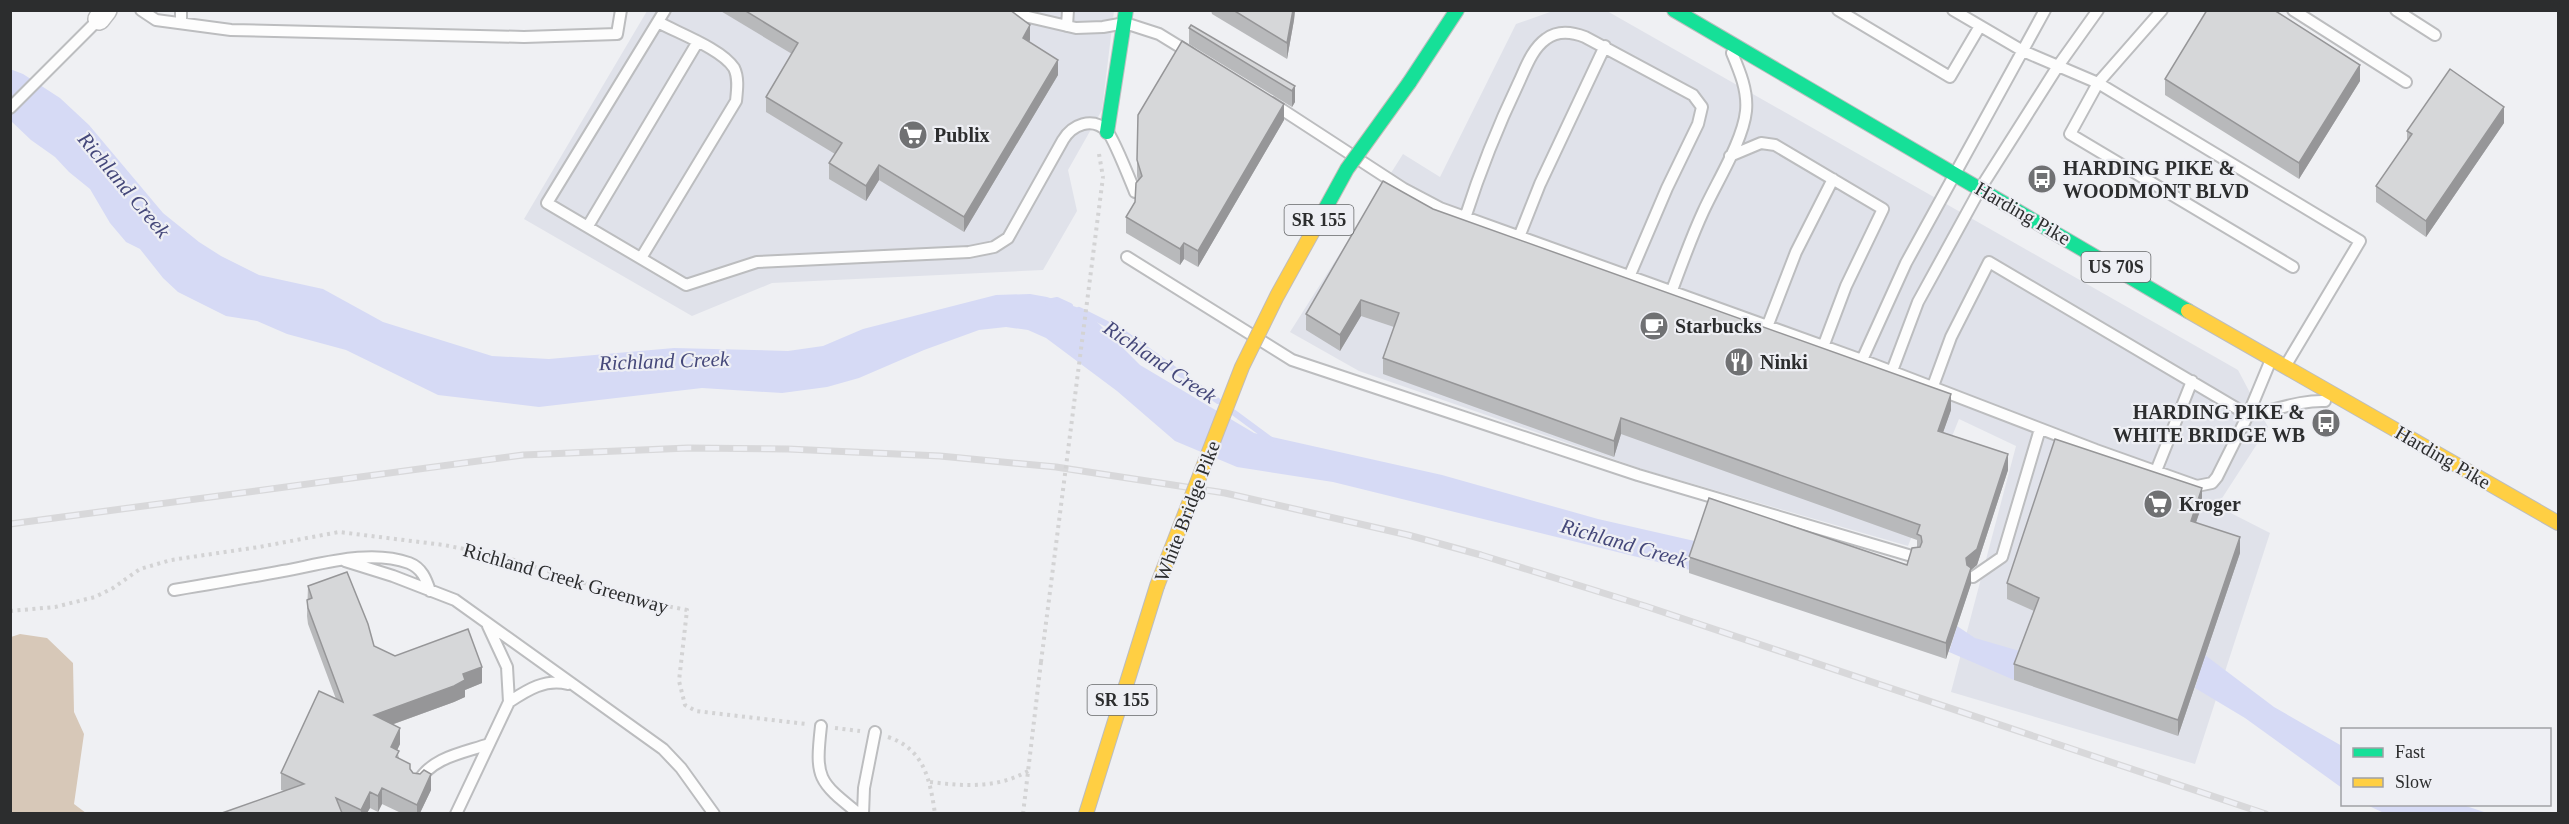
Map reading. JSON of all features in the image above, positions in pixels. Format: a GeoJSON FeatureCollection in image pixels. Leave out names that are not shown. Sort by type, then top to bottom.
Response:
{"type":"FeatureCollection","features":[{"type":"Feature","properties":{"kind":"main road"},"geometry":{"type":"LineString","coordinates":[[1446,10],[1446,26],[1474,10]]}},
{"type":"Feature","properties":{"kind":"main road","name":"White Bridge Pike"},"geometry":{"type":"LineString","coordinates":[[1086,813],[1157,586],[1242,367],[1277,296],[1347,169],[1457,10]]}},
{"type":"Feature","properties":{"kind":"main road","name":"Harding Pike"},"geometry":{"type":"LineString","coordinates":[[1674,10],[1703,22],[1728,42],[1954,172],[2284,368],[2559,523]]}},
{"type":"Feature","properties":{"kind":"main road"},"geometry":{"type":"LineString","coordinates":[[1107,132],[1125,17]]}},
{"type":"Feature","properties":{"kind":"lane"},"geometry":{"type":"LineString","coordinates":[[141,10],[156,21],[243,30],[535,37],[617,34],[621,10]]}},
{"type":"Feature","properties":{"kind":"lane"},"geometry":{"type":"LineString","coordinates":[[181,10],[181,23]]}},
{"type":"Feature","properties":{"kind":"lane"},"geometry":{"type":"LineString","coordinates":[[665,10],[547,203],[686,285],[757,262],[985,249],[1001,243],[1008,238],[1069,131],[1076,125],[1094,124],[1107,132],[1135,192]]}},
{"type":"Feature","properties":{"kind":"lane"},"geometry":{"type":"LineString","coordinates":[[1012,10],[1020,15],[1067,26],[1103,27],[1125,17],[1159,34],[1195,57]]}},
{"type":"Feature","properties":{"kind":"lane"},"geometry":{"type":"LineString","coordinates":[[1067,26],[1068,10]]}},
{"type":"Feature","properties":{"kind":"lane"},"geometry":{"type":"LineString","coordinates":[[1838,10],[1950,76],[1980,26]]}},
{"type":"Feature","properties":{"kind":"lane"},"geometry":{"type":"LineString","coordinates":[[1953,10],[2024,51],[2098,83],[2360,241],[2284,368]]}},
{"type":"Feature","properties":{"kind":"lane"},"geometry":{"type":"LineString","coordinates":[[1862,360],[1891,293],[1954,172],[2045,10]]}},
{"type":"Feature","properties":{"kind":"lane"},"geometry":{"type":"LineString","coordinates":[[1892,371],[1922,293],[1980,189],[2058,66],[2098,10]]}},
{"type":"Feature","properties":{"kind":"lane"},"geometry":{"type":"LineString","coordinates":[[2162,10],[2098,83],[2070,135],[2293,267]]}},
{"type":"Feature","properties":{"kind":"lane"},"geometry":{"type":"LineString","coordinates":[[2294,10],[2406,82]]}},
{"type":"Feature","properties":{"kind":"lane"},"geometry":{"type":"LineString","coordinates":[[2396,10],[2435,35]]}},
{"type":"Feature","properties":{"kind":"lane"},"geometry":{"type":"LineString","coordinates":[[10,108],[103,15]]}},
{"type":"Feature","properties":{"kind":"lane"},"geometry":{"type":"LineString","coordinates":[[641,258],[736,101],[737,79],[734,68],[715,52],[658,22]]}},
{"type":"Feature","properties":{"kind":"lane"},"geometry":{"type":"LineString","coordinates":[[1465,218],[1502,117],[1539,45],[1554,34],[1564,32],[1585,36],[1693,95],[1702,107],[1698,124],[1671,179],[1629,277]]}},
{"type":"Feature","properties":{"kind":"lane"},"geometry":{"type":"LineString","coordinates":[[1671,293],[1703,212],[1730,156],[1744,120],[1746,98],[1744,86],[1728,42]]}},
{"type":"Feature","properties":{"kind":"lane"},"geometry":{"type":"LineString","coordinates":[[588,226],[697,43]]}},
{"type":"Feature","properties":{"kind":"lane"},"geometry":{"type":"LineString","coordinates":[[1520,237],[1540,184],[1605,46]]}},
{"type":"Feature","properties":{"kind":"lane"},"geometry":{"type":"LineString","coordinates":[[1263,98],[1424,201],[1671,293],[1934,386],[2040,429],[2197,486],[2212,483],[2217,477],[2248,415],[2271,359]]}},
{"type":"Feature","properties":{"kind":"lane"},"geometry":{"type":"LineString","coordinates":[[1730,156],[1761,143],[1775,145],[1883,209],[1846,286],[1823,347]]}},
{"type":"Feature","properties":{"kind":"lane"},"geometry":{"type":"LineString","coordinates":[[1767,327],[1796,252],[1833,179]]}},
{"type":"Feature","properties":{"kind":"lane"},"geometry":{"type":"LineString","coordinates":[[1127,257],[1292,360],[1638,475],[1915,557]]}},
{"type":"Feature","properties":{"kind":"lane"},"geometry":{"type":"LineString","coordinates":[[1934,386],[1951,336],[1989,262],[2248,415],[2318,400],[2345,401]]}},
{"type":"Feature","properties":{"kind":"lane"},"geometry":{"type":"LineString","coordinates":[[2156,471],[2192,381]]}},
{"type":"Feature","properties":{"kind":"lane"},"geometry":{"type":"LineString","coordinates":[[1973,577],[2002,557],[2040,429]]}},
{"type":"Feature","properties":{"kind":"lane"},"geometry":{"type":"LineString","coordinates":[[174,590],[381,557],[410,563],[424,573],[430,591]]}},
{"type":"Feature","properties":{"kind":"lane"},"geometry":{"type":"LineString","coordinates":[[345,561],[455,600],[663,749],[681,768],[714,813]]}},
{"type":"Feature","properties":{"kind":"lane"},"geometry":{"type":"LineString","coordinates":[[456,813],[509,702],[507,668],[488,625]]}},
{"type":"Feature","properties":{"kind":"lane"},"geometry":{"type":"LineString","coordinates":[[509,702],[542,684],[554,682],[571,685]]}},
{"type":"Feature","properties":{"kind":"lane"},"geometry":{"type":"LineString","coordinates":[[822,726],[817,762],[823,782],[861,813]]}},
{"type":"Feature","properties":{"kind":"lane"},"geometry":{"type":"LineString","coordinates":[[861,813],[875,732]]}},
{"type":"Feature","properties":{"kind":"lane"},"geometry":{"type":"LineString","coordinates":[[417,783],[423,773],[438,761],[489,744]]}},
{"type":"Feature","properties":{"kind":"path"},"geometry":{"type":"LineString","coordinates":[[1023,813],[1103,177]]}},
{"type":"Feature","properties":{"kind":"path","name":"Richland Creek Greenway"},"geometry":{"type":"LineString","coordinates":[[10,611],[55,607],[95,597],[113,588],[140,569],[171,560],[339,532],[444,545],[505,557],[636,600],[687,610],[679,681],[685,705],[696,711],[822,726]]}},
{"type":"Feature","properties":{"kind":"path"},"geometry":{"type":"LineString","coordinates":[[822,726],[875,732],[900,741],[911,749],[924,764],[930,782],[935,813]]}},
{"type":"Feature","properties":{"kind":"path"},"geometry":{"type":"LineString","coordinates":[[930,782],[992,785],[1005,782],[1029,770]]}},
{"type":"Feature","properties":{"kind":"shaded area"},"geometry":{"type":"Polygon","coordinates":[[[647,11],[1114,11],[1102,110],[1068,170],[1077,211],[1043,270],[772,283],[692,316],[524,219],[647,11]]]}},
{"type":"Feature","properties":{"kind":"shaded area"},"geometry":{"type":"Polygon","coordinates":[[[1553,11],[1607,11],[2238,370],[2268,427],[2217,506],[2270,533],[2195,764],[1951,692],[2016,446],[1959,419],[1908,546],[1645,470],[1359,371],[1290,332],[1403,154],[1440,177],[1516,24],[1553,11]]]}},
{"type":"Feature","properties":{"kind":"shaded area"},"geometry":{"type":"Polygon","coordinates":[[[20,634],[47,638],[73,663],[74,712],[84,734],[74,804],[86,813],[11,813],[11,637],[20,634]]]}},
{"type":"Feature","properties":{"kind":"water"},"geometry":{"type":"Polygon","coordinates":[[[10,69],[23,74],[60,98],[89,125],[163,213],[199,242],[221,256],[259,275],[323,289],[383,322],[492,356],[549,359],[674,348],[788,351],[823,346],[863,329],[996,295],[1030,294],[1079,308],[1098,323],[1140,365],[1254,433],[1442,475],[1598,519],[1699,542],[1690,570],[1333,482],[1237,467],[1175,441],[1117,391],[1046,338],[1028,330],[1006,327],[979,330],[924,350],[859,378],[827,387],[782,393],[702,388],[539,407],[438,395],[346,350],[287,334],[257,321],[226,316],[178,292],[163,278],[140,249],[126,242],[110,223],[90,189],[11,121],[10,69]]]}},
{"type":"Feature","properties":{"kind":"water"},"geometry":{"type":"Polygon","coordinates":[[[1957,626],[1975,638],[2023,652],[2014,680],[1949,652],[1957,626]]]}},
{"type":"Feature","properties":{"kind":"water"},"geometry":{"type":"Polygon","coordinates":[[[2205,655],[2274,707],[2341,745],[2341,787],[2245,718],[2195,688],[2205,655]]]}},
{"type":"Feature","properties":{"kind":"water"},"geometry":{"type":"Polygon","coordinates":[[[2369,806],[2466,806],[2487,813],[2384,813],[2369,806]]]}},
{"type":"Feature","properties":{"kind":"building","name":"Publix"},"geometry":{"type":"Polygon","coordinates":[[[744,10],[1010,10],[1030,25],[1023,38],[1058,60],[964,217],[879,165],[866,186],[829,163],[842,143],[766,97],[798,43],[744,10]]]}},
{"type":"Feature","properties":{"kind":"building"},"geometry":{"type":"Polygon","coordinates":[[[1233,10],[1293,10],[1287,43],[1233,10]]]}},
{"type":"Feature","properties":{"kind":"building"},"geometry":{"type":"Polygon","coordinates":[[[2207,10],[2274,10],[2360,65],[2299,163],[2165,79],[2207,10]]]}},
{"type":"Feature","properties":{"kind":"building"},"geometry":{"type":"Polygon","coordinates":[[[1191,25],[1295,86],[1292,91],[1189,28],[1191,25]]]}},
{"type":"Feature","properties":{"kind":"building"},"geometry":{"type":"Polygon","coordinates":[[[1182,41],[1284,104],[1198,251],[1184,243],[1180,249],[1126,217],[1135,202],[1136,183],[1142,176],[1137,160],[1138,115],[1182,41]]]}},
{"type":"Feature","properties":{"kind":"building"},"geometry":{"type":"Polygon","coordinates":[[[2450,69],[2504,107],[2426,221],[2376,186],[2412,134],[2407,131],[2450,69]]]}},
{"type":"Feature","properties":{"kind":"building"},"geometry":{"type":"Polygon","coordinates":[[[1383,181],[1433,209],[1951,394],[1938,431],[2008,454],[1977,549],[1966,558],[1967,565],[1971,568],[1946,643],[1689,557],[1709,498],[1907,565],[1912,548],[1920,547],[1922,542],[1921,536],[1917,534],[1920,525],[1621,418],[1614,441],[1383,358],[1399,313],[1361,300],[1340,335],[1306,314],[1383,181]]]}},
{"type":"Feature","properties":{"kind":"building"},"geometry":{"type":"Polygon","coordinates":[[[2055,439],[2202,488],[2191,521],[2240,537],[2178,720],[2014,664],[2039,598],[2007,583],[2055,439]]]}},
{"type":"Feature","properties":{"kind":"building"},"geometry":{"type":"Polygon","coordinates":[[[347,572],[368,624],[374,646],[395,656],[468,629],[482,667],[463,674],[465,680],[454,686],[374,715],[400,728],[391,747],[399,751],[396,757],[410,764],[413,773],[420,774],[424,770],[431,774],[417,805],[382,788],[378,796],[370,792],[361,810],[336,798],[342,813],[222,813],[304,784],[281,773],[319,691],[343,702],[308,608],[307,600],[312,598],[308,586],[347,572]]]}},
{"type":"Feature","properties":{"kind":"waterway","name":"Richland Creek"},"geometry":{"type":"LineString","coordinates":[[1048,302],[1057,300],[1070,306]]}},
{"type":"Feature","properties":{"kind":"waterway","name":"Richland Creek"},"geometry":{"type":"LineString","coordinates":[[1079,310],[1121,331],[1218,401]]}},
{"type":"Feature","properties":{"kind":"waterway","name":"Richland Creek"},"geometry":{"type":"LineString","coordinates":[[1233,412],[1271,440]]}},
{"type":"Feature","properties":{"kind":"railway"},"geometry":{"type":"LineString","coordinates":[[10,524],[523,455],[688,448],[788,449],[940,456],[1056,467],[1225,493],[1408,535],[1481,555],[1645,606],[2266,814]]}},
{"type":"Feature","properties":{"kind":"traffic: fast"},"geometry":{"type":"LineString","coordinates":[[1107,132],[1126,10]]}},
{"type":"Feature","properties":{"kind":"traffic: fast"},"geometry":{"type":"LineString","coordinates":[[1409,83],[1457,10]]}},
{"type":"Feature","properties":{"kind":"traffic: fast"},"geometry":{"type":"LineString","coordinates":[[1674,10],[2188,311]]}},
{"type":"Feature","properties":{"kind":"traffic: fast"},"geometry":{"type":"LineString","coordinates":[[1318,222],[1347,169],[1409,83]]}},
{"type":"Feature","properties":{"kind":"traffic: slow"},"geometry":{"type":"LineString","coordinates":[[1157,586],[1242,367],[1277,296],[1318,222]]}},
{"type":"Feature","properties":{"kind":"traffic: slow"},"geometry":{"type":"LineString","coordinates":[[2188,311],[2558,523]]}},
{"type":"Feature","properties":{"kind":"traffic: slow"},"geometry":{"type":"LineString","coordinates":[[1086,814],[1157,586]]}},
{"type":"Feature","properties":{"kind":"place","name":"Publix"},"geometry":{"type":"Point","coordinates":[913,135]}},
{"type":"Feature","properties":{"kind":"place","name":"HARDING PIKE & WOODMONT BLVD"},"geometry":{"type":"Point","coordinates":[2042,179]}},
{"type":"Feature","properties":{"kind":"place","name":"Starbucks"},"geometry":{"type":"Point","coordinates":[1654,326]}},
{"type":"Feature","properties":{"kind":"place","name":"Ninki"},"geometry":{"type":"Point","coordinates":[1739,362]}},
{"type":"Feature","properties":{"kind":"place","name":"HARDING PIKE & WHITE BRIDGE WB"},"geometry":{"type":"Point","coordinates":[2326,423]}},
{"type":"Feature","properties":{"kind":"place","name":"Kroger"},"geometry":{"type":"Point","coordinates":[2158,504]}}]}
